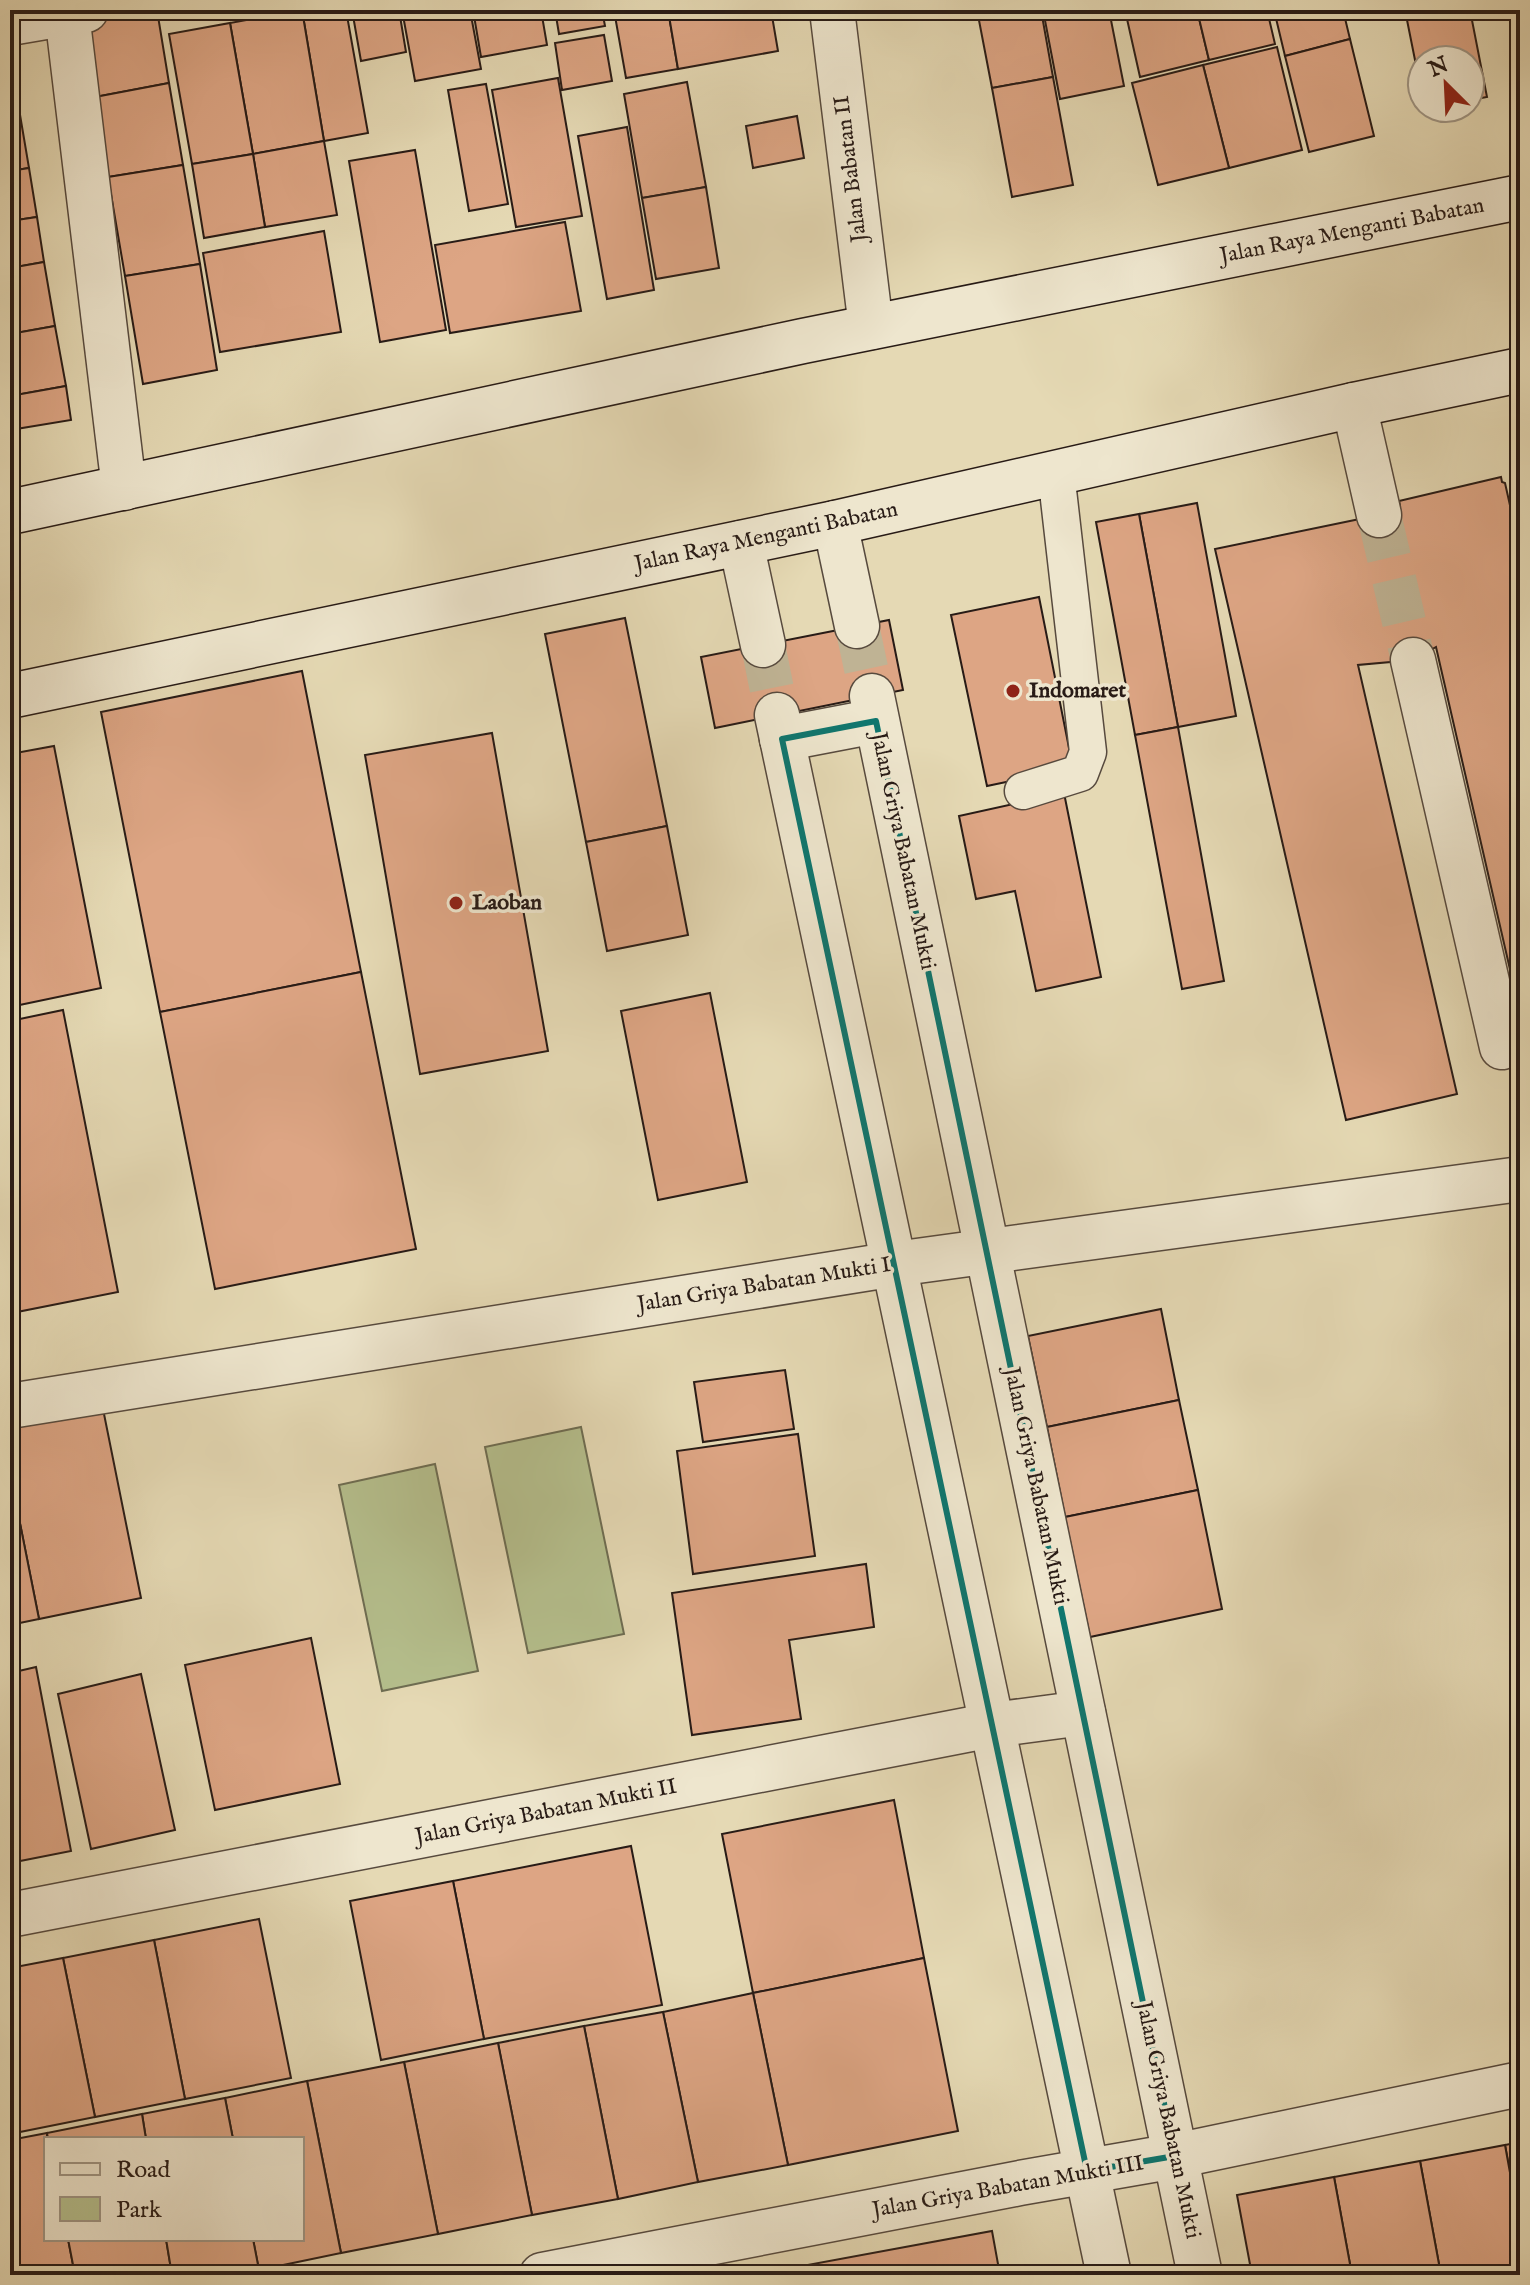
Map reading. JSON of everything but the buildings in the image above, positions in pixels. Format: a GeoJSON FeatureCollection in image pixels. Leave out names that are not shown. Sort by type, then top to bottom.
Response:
{"type":"FeatureCollection","features":[{"type":"Feature","properties":{"kind":"street","name":"Jalan Babatan II"},"geometry":{"type":"LineString","coordinates":[[832,10],[871,327]]}},
{"type":"Feature","properties":{"kind":"street"},"geometry":{"type":"LineString","coordinates":[[10,23],[77,12],[124,488]]}},
{"type":"Feature","properties":{"kind":"street","name":"Jalan Raya Menganti Babatan"},"geometry":{"type":"LineString","coordinates":[[10,512],[871,327],[1520,197]]}},
{"type":"Feature","properties":{"kind":"street","name":"Jalan Raya Menganti Babatan"},"geometry":{"type":"LineString","coordinates":[[10,696],[835,523],[1520,370]]}},
{"type":"Feature","properties":{"kind":"street"},"geometry":{"type":"LineString","coordinates":[[1354,405],[1379,515]]}},
{"type":"Feature","properties":{"kind":"street"},"geometry":{"type":"LineString","coordinates":[[835,523],[857,626]]}},
{"type":"Feature","properties":{"kind":"street"},"geometry":{"type":"LineString","coordinates":[[741,543],[763,645]]}},
{"type":"Feature","properties":{"kind":"street"},"geometry":{"type":"LineString","coordinates":[[1413,660],[1502,1047]]}},
{"type":"Feature","properties":{"kind":"street","name":"Jalan Griya Babatan Mukti"},"geometry":{"type":"LineString","coordinates":[[895,1264],[780,727],[874,709],[1200,2275]]}},
{"type":"Feature","properties":{"kind":"street","name":"Jalan Griya Babatan Mukti I"},"geometry":{"type":"LineString","coordinates":[[10,1406],[895,1264],[1520,1179]]}},
{"type":"Feature","properties":{"kind":"street"},"geometry":{"type":"LineString","coordinates":[[895,1264],[1109,2275]]}},
{"type":"Feature","properties":{"kind":"street","name":"Jalan Griya Babatan Mukti II"},"geometry":{"type":"LineString","coordinates":[[10,1915],[992,1725],[1083,1713]]}},
{"type":"Feature","properties":{"kind":"street","name":"Jalan Griya Babatan Mukti III"},"geometry":{"type":"LineString","coordinates":[[542,2275],[1175,2156],[1520,2084]]}},
{"type":"Feature","properties":{"kind":"lane"},"geometry":{"type":"LineString","coordinates":[[1023,791],[1080,773],[1088,752],[1056,473]]}},
{"type":"Feature","properties":{"kind":"highlighted area"},"geometry":{"type":"Polygon","coordinates":[[[876,721],[1175,2156],[1087,2171],[782,739],[876,721]]]}},
{"type":"Feature","properties":{"kind":"green space"},"geometry":{"type":"Polygon","coordinates":[[[581,1427],[624,1634],[528,1653],[485,1447],[581,1427]]]}},
{"type":"Feature","properties":{"kind":"green space"},"geometry":{"type":"Polygon","coordinates":[[[435,1464],[478,1671],[382,1691],[339,1485],[435,1464]]]}},
{"type":"Feature","properties":{"kind":"tunnel"},"geometry":{"type":"LineString","coordinates":[[1379,515],[1413,660]]}},
{"type":"Feature","properties":{"kind":"tunnel"},"geometry":{"type":"LineString","coordinates":[[857,626],[872,696]]}},
{"type":"Feature","properties":{"kind":"tunnel"},"geometry":{"type":"LineString","coordinates":[[763,645],[777,715]]}},
{"type":"Feature","properties":{"kind":"place","name":"Indomaret"},"geometry":{"type":"Point","coordinates":[1013,691]}},
{"type":"Feature","properties":{"kind":"place","name":"Laoban"},"geometry":{"type":"Point","coordinates":[456,903]}}]}
